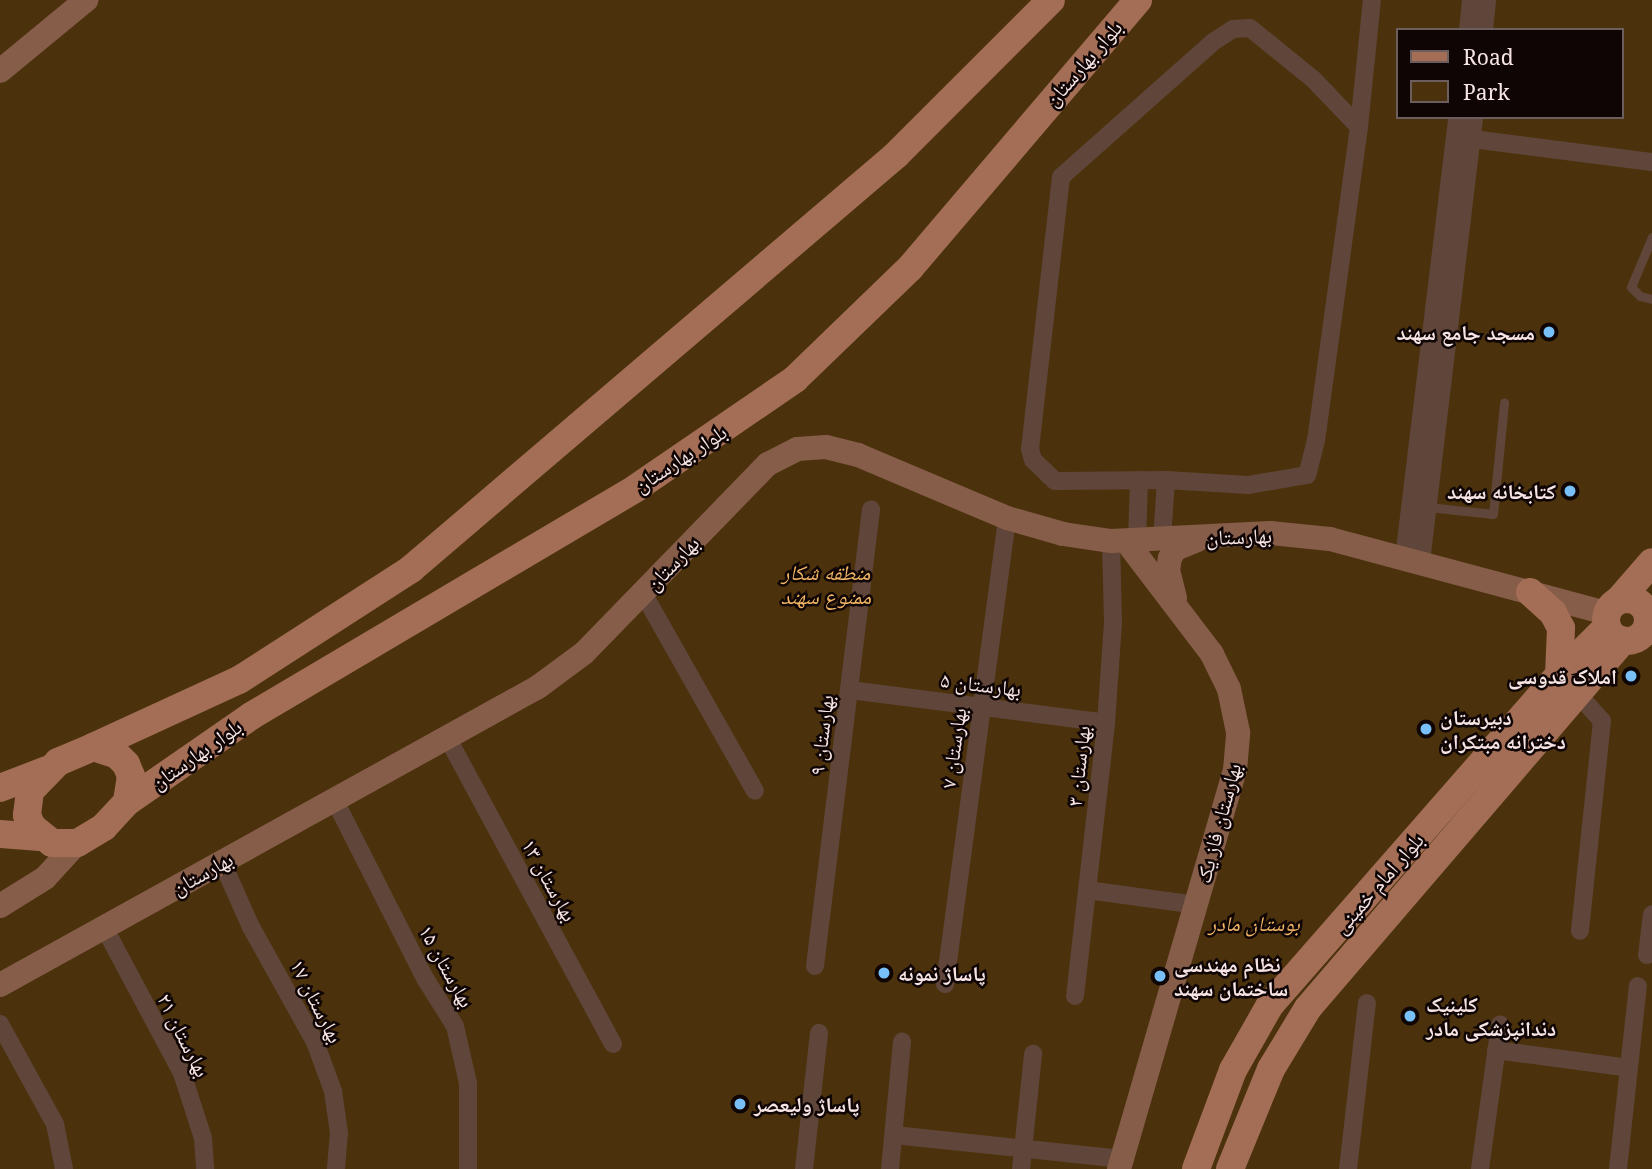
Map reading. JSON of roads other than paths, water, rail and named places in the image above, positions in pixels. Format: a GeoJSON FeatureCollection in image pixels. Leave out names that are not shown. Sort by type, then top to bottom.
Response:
{"type":"FeatureCollection","features":[{"type":"Feature","properties":{"kind":"main road","name":"بلوار بهارستان"},"geometry":{"type":"LineString","coordinates":[[93,747],[239,680],[411,569],[896,155],[1051,0]]}},
{"type":"Feature","properties":{"kind":"main road","name":"بلوار بهارستان"},"geometry":{"type":"LineString","coordinates":[[127,802],[251,716],[647,481],[795,379],[910,268],[1138,0]]}},
{"type":"Feature","properties":{"kind":"main road","name":"بلوار امام خمینی"},"geometry":{"type":"LineString","coordinates":[[1196,1169],[1233,1070],[1270,1005],[1568,683],[1632,620],[1652,562]]}},
{"type":"Feature","properties":{"kind":"main road"},"geometry":{"type":"LineString","coordinates":[[1530,592],[1553,613],[1561,628],[1568,683]]}},
{"type":"Feature","properties":{"kind":"main road","name":"بلوار امام خمینی"},"geometry":{"type":"LineString","coordinates":[[1230,1169],[1271,1069],[1308,1008],[1568,683]]}},
{"type":"Feature","properties":{"kind":"main road"},"geometry":{"type":"LineString","coordinates":[[0,788],[47,770],[70,753],[93,747],[106,748],[126,764],[131,776],[127,802],[104,827],[77,843],[52,843],[40,837],[1,835]]}},
{"type":"Feature","properties":{"kind":"main road"},"geometry":{"type":"LineString","coordinates":[[40,837],[27,815],[27,802],[47,770]]}},
{"type":"Feature","properties":{"kind":"street"},"geometry":{"type":"LineString","coordinates":[[1359,127],[1264,35],[1250,28],[1233,29],[1065,169],[1057,200],[1032,460],[1055,481],[1167,480],[1248,485],[1307,475],[1317,440],[1359,127],[1372,0]]}},
{"type":"Feature","properties":{"kind":"street"},"geometry":{"type":"LineString","coordinates":[[1468,28],[1471,0]]}},
{"type":"Feature","properties":{"kind":"street"},"geometry":{"type":"LineString","coordinates":[[1484,28],[1487,0]]}},
{"type":"Feature","properties":{"kind":"street"},"geometry":{"type":"LineString","coordinates":[[0,71],[74,4]]}},
{"type":"Feature","properties":{"kind":"street"},"geometry":{"type":"LineString","coordinates":[[1413,560],[1457,119]]}},
{"type":"Feature","properties":{"kind":"street"},"geometry":{"type":"LineString","coordinates":[[1413,560],[1428,507],[1474,119]]}},
{"type":"Feature","properties":{"kind":"street"},"geometry":{"type":"LineString","coordinates":[[1472,139],[1652,162]]}},
{"type":"Feature","properties":{"kind":"street","name":"بهارستان"},"geometry":{"type":"LineString","coordinates":[[0,985],[447,737],[565,667],[643,593],[768,464],[797,449],[825,447],[858,455],[1007,518],[1125,541],[1270,533],[1306,536],[1413,560],[1632,620]]}},
{"type":"Feature","properties":{"kind":"street","name":"بهارستان ۳"},"geometry":{"type":"LineString","coordinates":[[1075,996],[1105,723],[1113,622],[1125,541],[1139,480]]}},
{"type":"Feature","properties":{"kind":"street"},"geometry":{"type":"LineString","coordinates":[[1162,540],[1167,480]]}},
{"type":"Feature","properties":{"kind":"street","name":"بهارستان ۹"},"geometry":{"type":"LineString","coordinates":[[816,966],[871,509]]}},
{"type":"Feature","properties":{"kind":"street","name":"بهارستان ۷"},"geometry":{"type":"LineString","coordinates":[[945,984],[1007,518]]}},
{"type":"Feature","properties":{"kind":"street"},"geometry":{"type":"LineString","coordinates":[[1178,609],[1169,580],[1170,558],[1183,544],[1206,537]]}},
{"type":"Feature","properties":{"kind":"street","name":"بهارستان فاز یک"},"geometry":{"type":"LineString","coordinates":[[1121,1164],[1235,770],[1238,732],[1229,689],[1212,654],[1125,541]]}},
{"type":"Feature","properties":{"kind":"street"},"geometry":{"type":"LineString","coordinates":[[643,593],[755,791]]}},
{"type":"Feature","properties":{"kind":"street"},"geometry":{"type":"LineString","coordinates":[[1568,683],[1602,721],[1580,931]]}},
{"type":"Feature","properties":{"kind":"street","name":"بهارستان ۵"},"geometry":{"type":"LineString","coordinates":[[850,690],[1105,723]]}},
{"type":"Feature","properties":{"kind":"street","name":"بهارستان ۱۳"},"geometry":{"type":"LineString","coordinates":[[447,737],[613,1044]]}},
{"type":"Feature","properties":{"kind":"street","name":"بهارستان ۱۵"},"geometry":{"type":"LineString","coordinates":[[334,799],[455,1026],[468,1083],[468,1169]]}},
{"type":"Feature","properties":{"kind":"street"},"geometry":{"type":"LineString","coordinates":[[1,835],[27,802]]}},
{"type":"Feature","properties":{"kind":"street"},"geometry":{"type":"LineString","coordinates":[[0,906],[45,878],[77,843]]}},
{"type":"Feature","properties":{"kind":"street","name":"بهارستان ۱۷"},"geometry":{"type":"LineString","coordinates":[[222,862],[245,916],[315,1042],[333,1091],[339,1133],[336,1169]]}},
{"type":"Feature","properties":{"kind":"street"},"geometry":{"type":"LineString","coordinates":[[1087,890],[1196,905]]}},
{"type":"Feature","properties":{"kind":"street"},"geometry":{"type":"LineString","coordinates":[[1647,955],[1652,914]]}},
{"type":"Feature","properties":{"kind":"street","name":"بهارستان ۲۱"},"geometry":{"type":"LineString","coordinates":[[104,927],[182,1073],[202,1138],[205,1169]]}},
{"type":"Feature","properties":{"kind":"street"},"geometry":{"type":"LineString","coordinates":[[1618,1169],[1638,986]]}},
{"type":"Feature","properties":{"kind":"street"},"geometry":{"type":"LineString","coordinates":[[1348,1169],[1367,1003]]}},
{"type":"Feature","properties":{"kind":"street"},"geometry":{"type":"LineString","coordinates":[[0,1024],[55,1124],[64,1169]]}},
{"type":"Feature","properties":{"kind":"street"},"geometry":{"type":"LineString","coordinates":[[1480,1169],[1500,1024]]}},
{"type":"Feature","properties":{"kind":"street"},"geometry":{"type":"LineString","coordinates":[[804,1169],[819,1033]]}},
{"type":"Feature","properties":{"kind":"street"},"geometry":{"type":"LineString","coordinates":[[890,1169],[902,1042]]}},
{"type":"Feature","properties":{"kind":"street"},"geometry":{"type":"LineString","coordinates":[[1496,1050],[1629,1068]]}},
{"type":"Feature","properties":{"kind":"street"},"geometry":{"type":"LineString","coordinates":[[1021,1169],[1033,1054]]}},
{"type":"Feature","properties":{"kind":"street"},"geometry":{"type":"LineString","coordinates":[[894,1135],[1023,1149],[1121,1164]]}},
{"type":"Feature","properties":{"kind":"lane"},"geometry":{"type":"LineString","coordinates":[[1652,237],[1632,287],[1640,296],[1652,299]]}},
{"type":"Feature","properties":{"kind":"lane"},"geometry":{"type":"LineString","coordinates":[[1428,507],[1493,514],[1504,402]]}},
{"type":"Feature","properties":{"kind":"place","name":"مسجد جامع سهند"},"geometry":{"type":"Point","coordinates":[1549,332]}},
{"type":"Feature","properties":{"kind":"place","name":"کتابخانه سهند"},"geometry":{"type":"Point","coordinates":[1570,491]}},
{"type":"Feature","properties":{"kind":"place","name":"املاک قدوسی"},"geometry":{"type":"Point","coordinates":[1631,676]}},
{"type":"Feature","properties":{"kind":"place","name":"دبیرستان دخترانه مبتکران"},"geometry":{"type":"Point","coordinates":[1426,729]}},
{"type":"Feature","properties":{"kind":"place","name":"پاساژ نمونه"},"geometry":{"type":"Point","coordinates":[884,973]}},
{"type":"Feature","properties":{"kind":"place","name":"نظام مهندسی ساختمان سهند"},"geometry":{"type":"Point","coordinates":[1160,976]}},
{"type":"Feature","properties":{"kind":"place","name":"کلینیک دندانپزشکی مادر"},"geometry":{"type":"Point","coordinates":[1410,1016]}},
{"type":"Feature","properties":{"kind":"place","name":"پاساژ ولیعصر"},"geometry":{"type":"Point","coordinates":[740,1104]}},
{"type":"Feature","properties":{"kind":"park label","name":"منطقه شکار ممنوع سهند"},"geometry":{"type":"Point","coordinates":[826,584]}},
{"type":"Feature","properties":{"kind":"park label","name":"بوستان مادر"},"geometry":{"type":"Point","coordinates":[1254,923]}}]}
